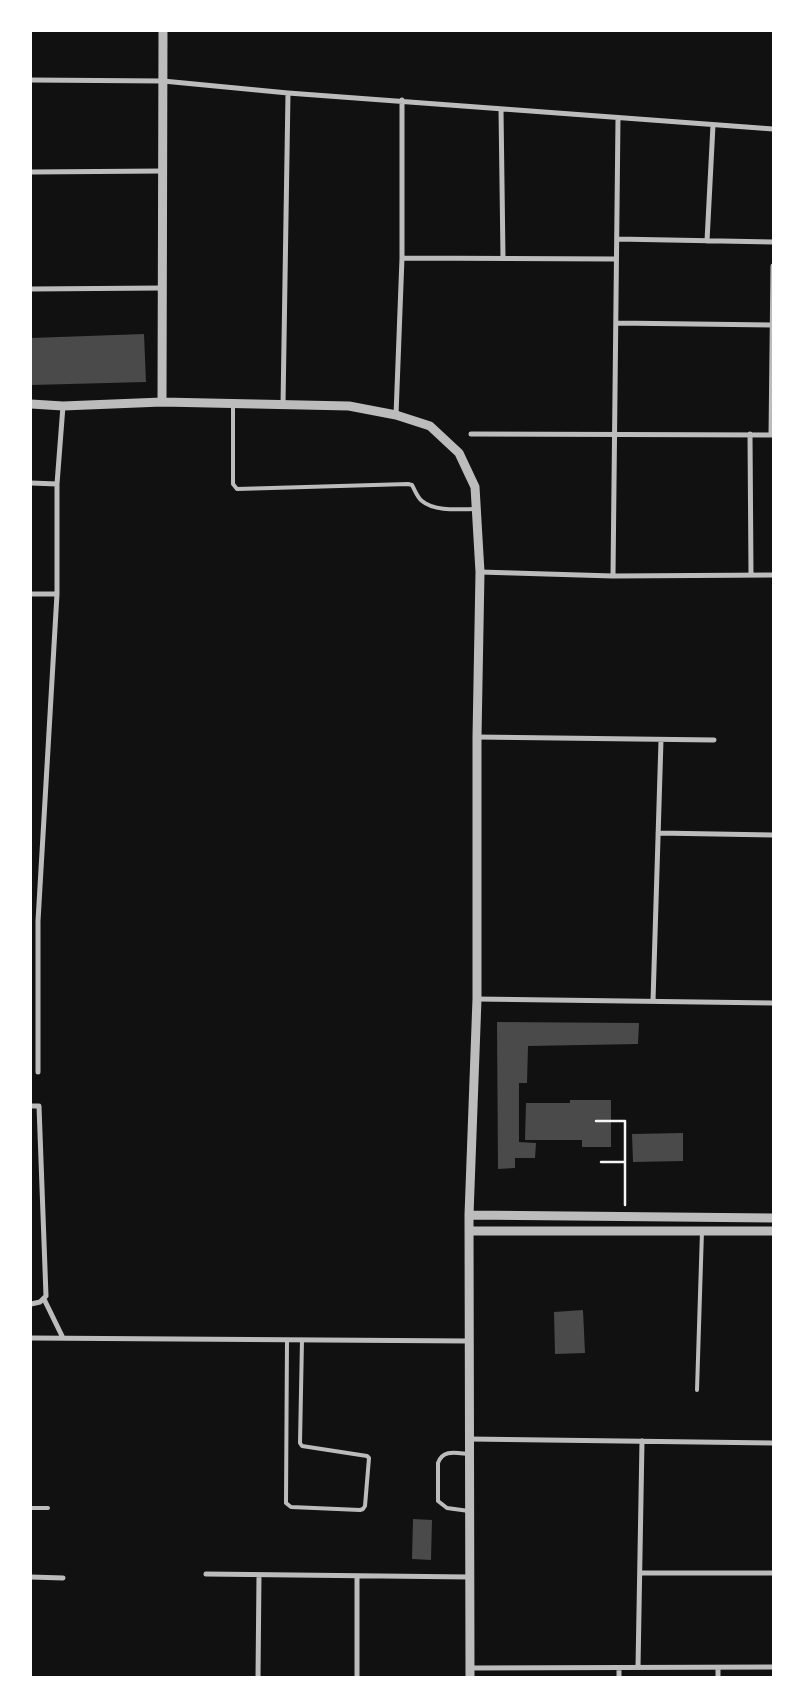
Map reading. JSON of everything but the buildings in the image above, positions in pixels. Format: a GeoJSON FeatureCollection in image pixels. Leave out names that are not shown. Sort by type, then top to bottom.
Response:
{"type":"FeatureCollection","features":[{"type":"Feature","properties":{"kind":"street"},"geometry":{"type":"LineString","coordinates":[[162,402],[163,31]]}},
{"type":"Feature","properties":{"kind":"street"},"geometry":{"type":"LineString","coordinates":[[31,80],[163,81],[773,129]]}},
{"type":"Feature","properties":{"kind":"street"},"geometry":{"type":"LineString","coordinates":[[283,405],[288,92]]}},
{"type":"Feature","properties":{"kind":"street"},"geometry":{"type":"LineString","coordinates":[[396,415],[402,258],[402,100]]}},
{"type":"Feature","properties":{"kind":"street"},"geometry":{"type":"LineString","coordinates":[[501,109],[503,258]]}},
{"type":"Feature","properties":{"kind":"street"},"geometry":{"type":"LineString","coordinates":[[613,576],[618,118]]}},
{"type":"Feature","properties":{"kind":"street"},"geometry":{"type":"LineString","coordinates":[[707,241],[713,125]]}},
{"type":"Feature","properties":{"kind":"street"},"geometry":{"type":"LineString","coordinates":[[31,172],[163,171]]}},
{"type":"Feature","properties":{"kind":"street"},"geometry":{"type":"LineString","coordinates":[[616,239],[773,242]]}},
{"type":"Feature","properties":{"kind":"street"},"geometry":{"type":"LineString","coordinates":[[402,258],[616,259]]}},
{"type":"Feature","properties":{"kind":"street"},"geometry":{"type":"LineString","coordinates":[[471,434],[772,434],[773,266]]}},
{"type":"Feature","properties":{"kind":"street"},"geometry":{"type":"LineString","coordinates":[[31,289],[162,288]]}},
{"type":"Feature","properties":{"kind":"street"},"geometry":{"type":"LineString","coordinates":[[616,323],[772,325]]}},
{"type":"Feature","properties":{"kind":"street"},"geometry":{"type":"LineString","coordinates":[[31,404],[62,406],[162,402],[349,406],[396,415],[430,426],[458,453],[475,487],[480,572],[477,737],[477,999],[469,1215],[470,1672],[619,1668],[773,1667]]}},
{"type":"Feature","properties":{"kind":"street"},"geometry":{"type":"LineString","coordinates":[[38,1072],[38,921],[57,594],[57,484],[62,406]]}},
{"type":"Feature","properties":{"kind":"street"},"geometry":{"type":"LineString","coordinates":[[750,434],[751,575]]}},
{"type":"Feature","properties":{"kind":"street"},"geometry":{"type":"LineString","coordinates":[[31,483],[57,484]]}},
{"type":"Feature","properties":{"kind":"street"},"geometry":{"type":"LineString","coordinates":[[480,572],[613,576],[773,575]]}},
{"type":"Feature","properties":{"kind":"street"},"geometry":{"type":"LineString","coordinates":[[31,594],[57,594]]}},
{"type":"Feature","properties":{"kind":"street"},"geometry":{"type":"LineString","coordinates":[[477,737],[714,740]]}},
{"type":"Feature","properties":{"kind":"street"},"geometry":{"type":"LineString","coordinates":[[653,1001],[661,740]]}},
{"type":"Feature","properties":{"kind":"street"},"geometry":{"type":"LineString","coordinates":[[658,833],[773,835]]}},
{"type":"Feature","properties":{"kind":"street"},"geometry":{"type":"LineString","coordinates":[[31,921],[38,921]]}},
{"type":"Feature","properties":{"kind":"street"},"geometry":{"type":"LineString","coordinates":[[477,999],[773,1003]]}},
{"type":"Feature","properties":{"kind":"street"},"geometry":{"type":"LineString","coordinates":[[31,1042],[38,1042]]}},
{"type":"Feature","properties":{"kind":"street"},"geometry":{"type":"LineString","coordinates":[[31,1106],[39,1106],[46,1296],[40,1302],[31,1304]]}},
{"type":"Feature","properties":{"kind":"street"},"geometry":{"type":"LineString","coordinates":[[469,1215],[773,1218]]}},
{"type":"Feature","properties":{"kind":"street"},"geometry":{"type":"LineString","coordinates":[[470,1231],[773,1231]]}},
{"type":"Feature","properties":{"kind":"street"},"geometry":{"type":"LineString","coordinates":[[44,1299],[63,1338]]}},
{"type":"Feature","properties":{"kind":"street"},"geometry":{"type":"LineString","coordinates":[[31,1338],[468,1341]]}},
{"type":"Feature","properties":{"kind":"street"},"geometry":{"type":"LineString","coordinates":[[469,1439],[773,1443]]}},
{"type":"Feature","properties":{"kind":"street"},"geometry":{"type":"LineString","coordinates":[[638,1668],[642,1441]]}},
{"type":"Feature","properties":{"kind":"street"},"geometry":{"type":"LineString","coordinates":[[640,1573],[773,1573]]}},
{"type":"Feature","properties":{"kind":"street"},"geometry":{"type":"LineString","coordinates":[[206,1574],[469,1577]]}},
{"type":"Feature","properties":{"kind":"street"},"geometry":{"type":"LineString","coordinates":[[258,1677],[259,1575]]}},
{"type":"Feature","properties":{"kind":"street"},"geometry":{"type":"LineString","coordinates":[[357,1576],[357,1677]]}},
{"type":"Feature","properties":{"kind":"street"},"geometry":{"type":"LineString","coordinates":[[31,1577],[64,1578]]}},
{"type":"Feature","properties":{"kind":"street"},"geometry":{"type":"LineString","coordinates":[[619,1668],[619,1677]]}},
{"type":"Feature","properties":{"kind":"street"},"geometry":{"type":"LineString","coordinates":[[718,1668],[718,1677]]}},
{"type":"Feature","properties":{"kind":"lane"},"geometry":{"type":"LineString","coordinates":[[233,404],[233,484],[237,489],[408,484],[412,485],[420,498],[429,505],[442,508],[476,509]]}},
{"type":"Feature","properties":{"kind":"lane"},"geometry":{"type":"LineString","coordinates":[[697,1390],[702,1231]]}},
{"type":"Feature","properties":{"kind":"lane"},"geometry":{"type":"LineString","coordinates":[[286,1340],[286,1503],[291,1507],[360,1510],[365,1506],[369,1458],[367,1456],[302,1446],[300,1443],[302,1340]]}},
{"type":"Feature","properties":{"kind":"lane"},"geometry":{"type":"LineString","coordinates":[[469,1454],[451,1452],[445,1454],[438,1463],[438,1501],[447,1508],[469,1511]]}},
{"type":"Feature","properties":{"kind":"lane"},"geometry":{"type":"LineString","coordinates":[[31,1508],[48,1508]]}},
{"type":"Feature","properties":{"kind":"path"},"geometry":{"type":"LineString","coordinates":[[596,1121],[625,1121],[625,1217]]}},
{"type":"Feature","properties":{"kind":"path"},"geometry":{"type":"LineString","coordinates":[[601,1162],[625,1162]]}}]}
